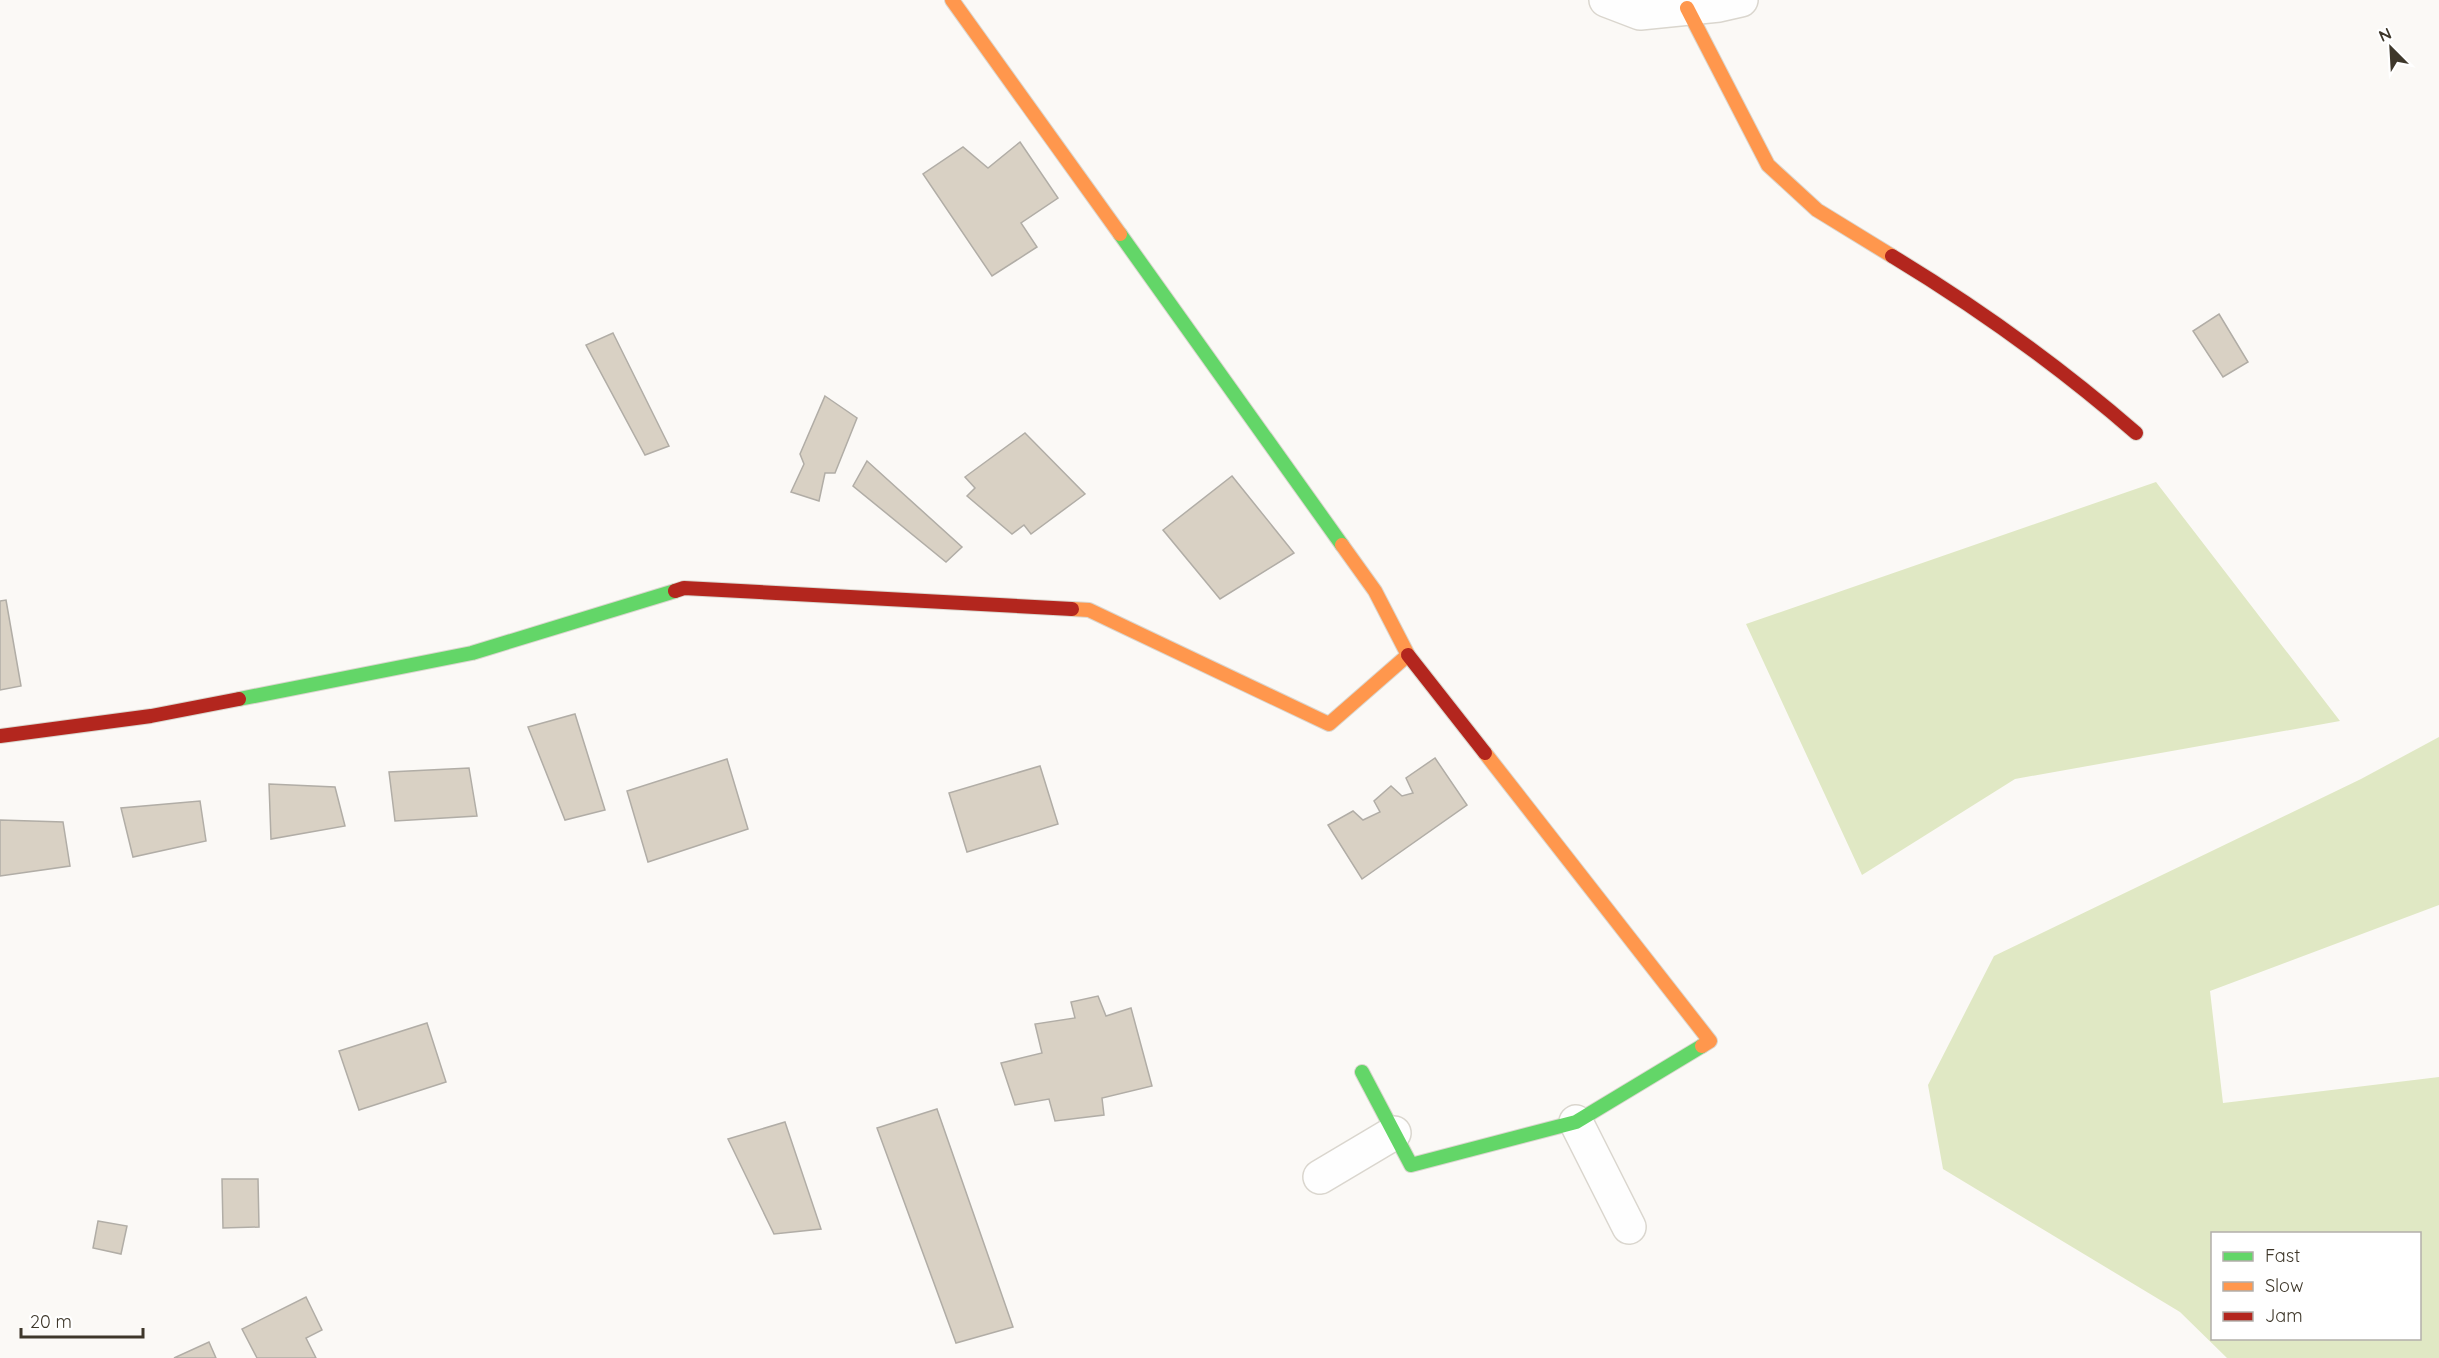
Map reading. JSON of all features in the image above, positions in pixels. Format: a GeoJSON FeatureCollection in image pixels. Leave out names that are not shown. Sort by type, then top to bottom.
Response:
{"type":"FeatureCollection","features":[{"type":"Feature","properties":{"kind":"street"},"geometry":{"type":"LineString","coordinates":[[952,0],[1374,591],[1408,655],[1710,1041],[1576,1122],[1411,1165],[1362,1072]]}},
{"type":"Feature","properties":{"kind":"street"},"geometry":{"type":"LineString","coordinates":[[1606,0],[1640,13],[1741,0]]}},
{"type":"Feature","properties":{"kind":"street"},"geometry":{"type":"LineString","coordinates":[[1687,8],[1768,165],[1816,210],[1907,265],[2001,327],[2082,386],[2136,434]]}},
{"type":"Feature","properties":{"kind":"street"},"geometry":{"type":"LineString","coordinates":[[0,736],[151,716],[472,653],[684,588],[1089,610],[1329,724],[1408,655]]}},
{"type":"Feature","properties":{"kind":"street"},"geometry":{"type":"LineString","coordinates":[[1576,1122],[1629,1227]]}},
{"type":"Feature","properties":{"kind":"street"},"geometry":{"type":"LineString","coordinates":[[1320,1177],[1394,1133]]}},
{"type":"Feature","properties":{"kind":"green space"},"geometry":{"type":"Polygon","coordinates":[[[2156,482],[2340,721],[2015,779],[1862,875],[1746,624],[2156,482]]]}},
{"type":"Feature","properties":{"kind":"green space"},"geometry":{"type":"Polygon","coordinates":[[[2439,737],[2439,905],[2210,991],[2223,1103],[2439,1077],[2439,1358],[2227,1358],[2180,1312],[1943,1169],[1928,1085],[1994,956],[2361,779],[2439,737]]]}},
{"type":"Feature","properties":{"kind":"building"},"geometry":{"type":"Polygon","coordinates":[[[1020,142],[1058,198],[1021,223],[1037,247],[992,276],[923,174],[963,147],[988,168],[1020,142]]]}},
{"type":"Feature","properties":{"kind":"building"},"geometry":{"type":"Polygon","coordinates":[[[2219,314],[2248,362],[2223,377],[2193,331],[2219,314]]]}},
{"type":"Feature","properties":{"kind":"building"},"geometry":{"type":"Polygon","coordinates":[[[613,333],[669,446],[645,455],[586,345],[613,333]]]}},
{"type":"Feature","properties":{"kind":"building"},"geometry":{"type":"Polygon","coordinates":[[[825,396],[857,418],[835,473],[825,473],[819,501],[791,492],[804,464],[800,454],[825,396]]]}},
{"type":"Feature","properties":{"kind":"building"},"geometry":{"type":"Polygon","coordinates":[[[1025,433],[1085,494],[1031,534],[1024,525],[1012,534],[967,496],[975,488],[965,477],[1025,433]]]}},
{"type":"Feature","properties":{"kind":"building"},"geometry":{"type":"Polygon","coordinates":[[[867,461],[962,547],[946,562],[853,486],[867,461]]]}},
{"type":"Feature","properties":{"kind":"building"},"geometry":{"type":"Polygon","coordinates":[[[1232,476],[1294,553],[1220,599],[1163,530],[1232,476]]]}},
{"type":"Feature","properties":{"kind":"building"},"geometry":{"type":"Polygon","coordinates":[[[6,600],[21,686],[0,690],[0,601],[6,600]]]}},
{"type":"Feature","properties":{"kind":"building"},"geometry":{"type":"Polygon","coordinates":[[[575,714],[605,810],[565,820],[528,727],[575,714]]]}},
{"type":"Feature","properties":{"kind":"building"},"geometry":{"type":"Polygon","coordinates":[[[1435,758],[1467,805],[1362,879],[1328,825],[1353,811],[1363,820],[1380,812],[1374,801],[1391,786],[1402,796],[1413,793],[1406,778],[1435,758]]]}},
{"type":"Feature","properties":{"kind":"building"},"geometry":{"type":"Polygon","coordinates":[[[727,759],[748,829],[648,862],[627,791],[727,759]]]}},
{"type":"Feature","properties":{"kind":"building"},"geometry":{"type":"Polygon","coordinates":[[[1040,766],[1058,824],[967,852],[949,793],[1040,766]]]}},
{"type":"Feature","properties":{"kind":"building"},"geometry":{"type":"Polygon","coordinates":[[[469,768],[477,816],[395,821],[389,772],[469,768]]]}},
{"type":"Feature","properties":{"kind":"building"},"geometry":{"type":"Polygon","coordinates":[[[269,784],[335,787],[345,826],[271,839],[269,784]]]}},
{"type":"Feature","properties":{"kind":"building"},"geometry":{"type":"Polygon","coordinates":[[[200,801],[206,841],[133,857],[121,808],[200,801]]]}},
{"type":"Feature","properties":{"kind":"building"},"geometry":{"type":"Polygon","coordinates":[[[0,820],[63,822],[70,866],[0,876],[0,820]]]}},
{"type":"Feature","properties":{"kind":"building"},"geometry":{"type":"Polygon","coordinates":[[[1098,996],[1106,1016],[1131,1008],[1152,1086],[1102,1098],[1104,1115],[1055,1121],[1049,1099],[1015,1105],[1001,1063],[1042,1053],[1035,1024],[1075,1018],[1071,1002],[1098,996]]]}},
{"type":"Feature","properties":{"kind":"building"},"geometry":{"type":"Polygon","coordinates":[[[427,1023],[446,1082],[359,1110],[339,1051],[427,1023]]]}},
{"type":"Feature","properties":{"kind":"building"},"geometry":{"type":"Polygon","coordinates":[[[937,1109],[1013,1327],[956,1343],[877,1128],[937,1109]]]}},
{"type":"Feature","properties":{"kind":"building"},"geometry":{"type":"Polygon","coordinates":[[[785,1122],[821,1229],[774,1234],[728,1139],[785,1122]]]}},
{"type":"Feature","properties":{"kind":"building"},"geometry":{"type":"Polygon","coordinates":[[[222,1179],[258,1179],[259,1227],[223,1228],[222,1179]]]}},
{"type":"Feature","properties":{"kind":"building"},"geometry":{"type":"Polygon","coordinates":[[[98,1221],[127,1226],[121,1254],[93,1248],[98,1221]]]}},
{"type":"Feature","properties":{"kind":"building"},"geometry":{"type":"Polygon","coordinates":[[[306,1297],[322,1330],[306,1338],[316,1358],[257,1358],[242,1329],[306,1297]]]}},
{"type":"Feature","properties":{"kind":"building"},"geometry":{"type":"Polygon","coordinates":[[[209,1342],[216,1358],[174,1358],[209,1342]]]}},
{"type":"Feature","properties":{"kind":"traffic: fast"},"geometry":{"type":"LineString","coordinates":[[1120,234],[1342,545]]}},
{"type":"Feature","properties":{"kind":"traffic: fast"},"geometry":{"type":"LineString","coordinates":[[239,699],[472,653],[675,591]]}},
{"type":"Feature","properties":{"kind":"traffic: fast"},"geometry":{"type":"LineString","coordinates":[[1362,1072],[1411,1165],[1576,1122],[1702,1046]]}},
{"type":"Feature","properties":{"kind":"traffic: slow"},"geometry":{"type":"LineString","coordinates":[[952,0],[1120,234]]}},
{"type":"Feature","properties":{"kind":"traffic: slow"},"geometry":{"type":"LineString","coordinates":[[1687,8],[1768,165],[1817,210],[1892,256]]}},
{"type":"Feature","properties":{"kind":"traffic: slow"},"geometry":{"type":"LineString","coordinates":[[1072,609],[1089,610],[1329,724],[1408,655],[1375,591],[1342,545]]}},
{"type":"Feature","properties":{"kind":"traffic: slow"},"geometry":{"type":"LineString","coordinates":[[1485,753],[1710,1041],[1702,1046]]}},
{"type":"Feature","properties":{"kind":"traffic: jam"},"geometry":{"type":"LineString","coordinates":[[1892,256],[1956,296],[2018,339],[2136,433]]}},
{"type":"Feature","properties":{"kind":"traffic: jam"},"geometry":{"type":"LineString","coordinates":[[675,591],[684,588],[1072,609]]}},
{"type":"Feature","properties":{"kind":"traffic: jam"},"geometry":{"type":"LineString","coordinates":[[1408,655],[1485,753]]}},
{"type":"Feature","properties":{"kind":"traffic: jam"},"geometry":{"type":"LineString","coordinates":[[0,736],[151,716],[239,699]]}}]}
